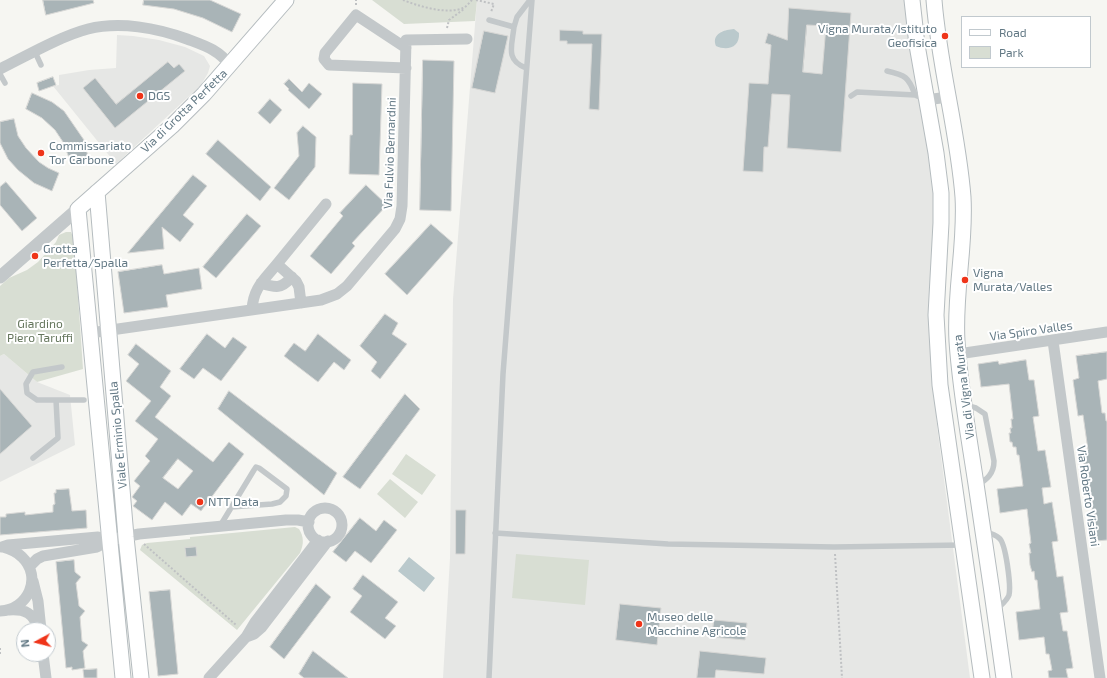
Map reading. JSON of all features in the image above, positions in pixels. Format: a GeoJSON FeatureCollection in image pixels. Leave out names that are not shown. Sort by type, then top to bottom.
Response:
{"type":"FeatureCollection","features":[{"type":"Feature","properties":{"kind":"main road","name":"Via di Grotta Perfetta"},"geometry":{"type":"LineString","coordinates":[[78,209],[172,126],[204,94],[286,0]]}},
{"type":"Feature","properties":{"kind":"main road","name":"Via di Vigna Murata"},"geometry":{"type":"LineString","coordinates":[[912,0],[921,97],[939,173],[941,200],[941,236],[936,314],[938,361],[982,678]]}},
{"type":"Feature","properties":{"kind":"main road","name":"Via di Vigna Murata"},"geometry":{"type":"LineString","coordinates":[[934,0],[937,32],[959,163],[963,204],[957,305],[958,354],[1004,678]]}},
{"type":"Feature","properties":{"kind":"main road","name":"Viale Erminio Spalla"},"geometry":{"type":"LineString","coordinates":[[97,192],[108,330],[133,540],[140,678]]}},
{"type":"Feature","properties":{"kind":"main road","name":"Viale Erminio Spalla"},"geometry":{"type":"LineString","coordinates":[[78,209],[123,678]]}},
{"type":"Feature","properties":{"kind":"street"},"geometry":{"type":"LineString","coordinates":[[406,48],[356,15],[325,53],[324,58],[329,65],[406,68]]}},
{"type":"Feature","properties":{"kind":"street"},"geometry":{"type":"LineString","coordinates":[[0,69],[87,29],[123,26],[140,27],[165,32],[204,46],[222,55],[230,66]]}},
{"type":"Feature","properties":{"kind":"street"},"geometry":{"type":"LineString","coordinates":[[406,48],[406,40],[467,40]]}},
{"type":"Feature","properties":{"kind":"street","name":"Via Fulvio Bernardini"},"geometry":{"type":"LineString","coordinates":[[90,333],[301,303],[329,297],[337,294],[347,286],[395,229],[400,219],[402,206],[406,48]]}},
{"type":"Feature","properties":{"kind":"street"},"geometry":{"type":"LineString","coordinates":[[921,97],[948,97]]}},
{"type":"Feature","properties":{"kind":"street"},"geometry":{"type":"LineString","coordinates":[[252,310],[254,294],[261,283],[326,204]]}},
{"type":"Feature","properties":{"kind":"street","name":"Via di Grotta Perfetta"},"geometry":{"type":"LineString","coordinates":[[0,277],[78,209]]}},
{"type":"Feature","properties":{"kind":"street"},"geometry":{"type":"LineString","coordinates":[[277,264],[292,277],[299,287],[301,303]]}},
{"type":"Feature","properties":{"kind":"street"},"geometry":{"type":"LineString","coordinates":[[261,283],[281,286],[285,285],[292,277]]}},
{"type":"Feature","properties":{"kind":"street","name":"Via Spiro Valles"},"geometry":{"type":"LineString","coordinates":[[958,354],[1107,332]]}},
{"type":"Feature","properties":{"kind":"street","name":"Via Roberto Visiani"},"geometry":{"type":"LineString","coordinates":[[1053,341],[1100,678]]}},
{"type":"Feature","properties":{"kind":"street"},"geometry":{"type":"LineString","coordinates":[[209,678],[246,637],[255,622],[303,568],[323,541],[337,536],[342,527],[342,521],[332,509],[321,508],[312,514],[309,522],[311,534],[323,541]]}},
{"type":"Feature","properties":{"kind":"street"},"geometry":{"type":"LineString","coordinates":[[1,547],[8,545],[95,537],[103,537],[110,540],[133,540],[139,534],[292,520],[309,522]]}},
{"type":"Feature","properties":{"kind":"street"},"geometry":{"type":"LineString","coordinates":[[4,611],[21,604],[26,598],[31,585],[30,572],[37,559],[43,556],[97,547],[110,540]]}},
{"type":"Feature","properties":{"kind":"street"},"geometry":{"type":"LineString","coordinates":[[1,547],[18,553],[25,560],[36,592],[40,622]]}},
{"type":"Feature","properties":{"kind":"street"},"geometry":{"type":"LineString","coordinates":[[4,611],[19,610],[30,615],[35,622]]}},
{"type":"Feature","properties":{"kind":"street"},"geometry":{"type":"LineString","coordinates":[[45,662],[46,678]]}},
{"type":"Feature","properties":{"kind":"lane"},"geometry":{"type":"LineString","coordinates":[[526,68],[518,65],[513,60],[512,52],[514,27],[517,17],[531,0]]}},
{"type":"Feature","properties":{"kind":"lane"},"geometry":{"type":"LineString","coordinates":[[489,678],[502,381],[517,205],[531,0]]}},
{"type":"Feature","properties":{"kind":"lane"},"geometry":{"type":"LineString","coordinates":[[489,20],[514,27]]}},
{"type":"Feature","properties":{"kind":"lane"},"geometry":{"type":"LineString","coordinates":[[35,52],[41,65]]}},
{"type":"Feature","properties":{"kind":"lane"},"geometry":{"type":"LineString","coordinates":[[886,70],[906,77],[921,97]]}},
{"type":"Feature","properties":{"kind":"lane"},"geometry":{"type":"LineString","coordinates":[[0,74],[5,83]]}},
{"type":"Feature","properties":{"kind":"lane"},"geometry":{"type":"LineString","coordinates":[[851,96],[857,92],[921,97]]}},
{"type":"Feature","properties":{"kind":"lane"},"geometry":{"type":"LineString","coordinates":[[62,367],[33,372],[26,384],[28,393],[37,400],[84,400]]}},
{"type":"Feature","properties":{"kind":"lane"},"geometry":{"type":"LineString","coordinates":[[33,458],[58,438],[56,400]]}},
{"type":"Feature","properties":{"kind":"lane"},"geometry":{"type":"LineString","coordinates":[[964,404],[983,411],[987,417],[994,467],[991,475],[977,486]]}},
{"type":"Feature","properties":{"kind":"lane"},"geometry":{"type":"LineString","coordinates":[[220,526],[231,507],[256,467],[287,489],[286,496],[280,502],[266,505],[231,507]]}},
{"type":"Feature","properties":{"kind":"lane"},"geometry":{"type":"LineString","coordinates":[[495,533],[668,544],[834,547],[963,545]]}},
{"type":"Feature","properties":{"kind":"path"},"geometry":{"type":"LineString","coordinates":[[403,0],[411,4],[441,10],[453,11],[464,8]]}},
{"type":"Feature","properties":{"kind":"path"},"geometry":{"type":"LineString","coordinates":[[447,28],[449,20],[472,0]]}},
{"type":"Feature","properties":{"kind":"path"},"geometry":{"type":"LineString","coordinates":[[476,0],[494,4],[489,20]]}},
{"type":"Feature","properties":{"kind":"path"},"geometry":{"type":"LineString","coordinates":[[133,540],[144,544],[236,625]]}},
{"type":"Feature","properties":{"kind":"path"},"geometry":{"type":"LineString","coordinates":[[834,547],[842,678]]}},
{"type":"Feature","properties":{"kind":"path"},"geometry":{"type":"LineString","coordinates":[[0,648],[0,656]]}},
{"type":"Feature","properties":{"kind":"shaded area"},"geometry":{"type":"Polygon","coordinates":[[[477,0],[905,0],[935,184],[929,312],[937,426],[970,678],[443,678],[450,558],[453,299],[477,0]]]}},
{"type":"Feature","properties":{"kind":"shaded area"},"geometry":{"type":"Polygon","coordinates":[[[734,29],[739,33],[739,38],[735,45],[728,48],[716,46],[715,40],[717,35],[727,30],[734,29]]]}},
{"type":"Feature","properties":{"kind":"shaded area"},"geometry":{"type":"Polygon","coordinates":[[[117,35],[159,40],[185,47],[204,56],[210,66],[201,85],[116,164],[53,86],[59,85],[59,75],[89,70],[116,68],[117,35]]]}},
{"type":"Feature","properties":{"kind":"shaded area"},"geometry":{"type":"Polygon","coordinates":[[[4,354],[37,382],[70,395],[75,445],[0,482],[0,356],[4,354]]]}},
{"type":"Feature","properties":{"kind":"shaded area"},"geometry":{"type":"Polygon","coordinates":[[[409,557],[435,578],[424,592],[398,571],[409,557]]]}},
{"type":"Feature","properties":{"kind":"green space"},"geometry":{"type":"Polygon","coordinates":[[[372,0],[477,0],[475,21],[404,24],[372,0]]]}},
{"type":"Feature","properties":{"kind":"green space","name":"Giardino Piero Taruffi"},"geometry":{"type":"Polygon","coordinates":[[[66,232],[71,232],[74,239],[83,369],[37,382],[4,354],[0,356],[0,286],[9,278],[27,270],[38,262],[56,242],[59,235],[66,232]]]}},
{"type":"Feature","properties":{"kind":"green space"},"geometry":{"type":"Polygon","coordinates":[[[406,454],[436,475],[422,495],[392,474],[406,454]]]}},
{"type":"Feature","properties":{"kind":"green space"},"geometry":{"type":"Polygon","coordinates":[[[390,479],[418,502],[405,518],[377,494],[390,479]]]}},
{"type":"Feature","properties":{"kind":"green space"},"geometry":{"type":"Polygon","coordinates":[[[295,527],[299,529],[303,538],[300,553],[237,630],[140,550],[142,545],[147,543],[190,539],[190,537],[295,527]]]}},
{"type":"Feature","properties":{"kind":"green space"},"geometry":{"type":"Polygon","coordinates":[[[516,554],[589,560],[585,605],[512,598],[516,554]]]}},
{"type":"Feature","properties":{"kind":"building"},"geometry":{"type":"Polygon","coordinates":[[[43,0],[93,0],[94,3],[46,15],[43,0]]]}},
{"type":"Feature","properties":{"kind":"building"},"geometry":{"type":"Polygon","coordinates":[[[144,0],[210,0],[241,14],[232,32],[203,18],[174,9],[143,5],[144,0]]]}},
{"type":"Feature","properties":{"kind":"building"},"geometry":{"type":"Polygon","coordinates":[[[789,8],[851,13],[841,152],[787,148],[790,95],[772,94],[768,147],[764,147],[763,172],[743,171],[749,83],[768,84],[771,45],[765,43],[768,33],[787,40],[789,8]],[[807,25],[803,72],[822,74],[826,26],[807,25]]]}},
{"type":"Feature","properties":{"kind":"building"},"geometry":{"type":"Polygon","coordinates":[[[560,30],[583,31],[583,34],[602,34],[599,110],[589,109],[592,44],[567,44],[567,41],[560,41],[560,30]]]}},
{"type":"Feature","properties":{"kind":"building"},"geometry":{"type":"Polygon","coordinates":[[[484,31],[508,36],[495,93],[472,88],[484,31]]]}},
{"type":"Feature","properties":{"kind":"building"},"geometry":{"type":"Polygon","coordinates":[[[423,60],[454,61],[451,211],[420,210],[423,60]]]}},
{"type":"Feature","properties":{"kind":"building","name":"DGS"},"geometry":{"type":"Polygon","coordinates":[[[168,62],[174,68],[179,64],[185,71],[115,128],[83,88],[95,78],[116,104],[168,62]]]}},
{"type":"Feature","properties":{"kind":"building"},"geometry":{"type":"Polygon","coordinates":[[[53,77],[56,85],[39,91],[37,83],[53,77]]]}},
{"type":"Feature","properties":{"kind":"building"},"geometry":{"type":"Polygon","coordinates":[[[289,79],[302,92],[309,83],[322,94],[309,109],[288,90],[289,89],[284,84],[289,79]]]}},
{"type":"Feature","properties":{"kind":"building"},"geometry":{"type":"Polygon","coordinates":[[[353,83],[382,84],[379,175],[349,174],[350,135],[352,135],[353,83]]]}},
{"type":"Feature","properties":{"kind":"building"},"geometry":{"type":"Polygon","coordinates":[[[32,93],[52,102],[64,111],[84,140],[89,161],[71,163],[63,142],[55,130],[42,118],[26,109],[32,93]]]}},
{"type":"Feature","properties":{"kind":"building"},"geometry":{"type":"Polygon","coordinates":[[[270,99],[282,110],[270,124],[258,113],[270,99]]]}},
{"type":"Feature","properties":{"kind":"building"},"geometry":{"type":"Polygon","coordinates":[[[14,119],[18,136],[26,148],[39,162],[59,173],[52,191],[34,183],[18,170],[8,159],[0,143],[0,122],[14,119]]]}},
{"type":"Feature","properties":{"kind":"building"},"geometry":{"type":"Polygon","coordinates":[[[303,126],[316,137],[315,167],[289,200],[274,188],[299,156],[297,133],[303,126]]]}},
{"type":"Feature","properties":{"kind":"building"},"geometry":{"type":"Polygon","coordinates":[[[218,140],[271,187],[260,201],[206,154],[218,140]]]}},
{"type":"Feature","properties":{"kind":"building"},"geometry":{"type":"Polygon","coordinates":[[[193,175],[207,186],[183,215],[194,224],[180,242],[162,227],[164,249],[128,253],[193,175]]]}},
{"type":"Feature","properties":{"kind":"building"},"geometry":{"type":"Polygon","coordinates":[[[6,182],[37,218],[22,231],[0,205],[0,187],[6,182]]]}},
{"type":"Feature","properties":{"kind":"building"},"geometry":{"type":"Polygon","coordinates":[[[366,185],[387,205],[352,243],[355,246],[331,274],[310,256],[343,216],[340,213],[366,185]]]}},
{"type":"Feature","properties":{"kind":"building"},"geometry":{"type":"Polygon","coordinates":[[[247,214],[261,226],[216,278],[203,267],[247,214]]]}},
{"type":"Feature","properties":{"kind":"building"},"geometry":{"type":"Polygon","coordinates":[[[431,224],[453,243],[407,295],[385,274],[431,224]]]}},
{"type":"Feature","properties":{"kind":"building"},"geometry":{"type":"Polygon","coordinates":[[[162,265],[164,274],[199,268],[202,289],[166,295],[168,307],[124,313],[118,272],[162,265]]]}},
{"type":"Feature","properties":{"kind":"building"},"geometry":{"type":"Polygon","coordinates":[[[385,314],[398,323],[392,334],[407,344],[380,379],[371,371],[377,362],[360,346],[385,314]]]}},
{"type":"Feature","properties":{"kind":"building"},"geometry":{"type":"Polygon","coordinates":[[[207,334],[225,348],[233,337],[247,347],[221,381],[203,368],[194,379],[180,369],[207,334]]]}},
{"type":"Feature","properties":{"kind":"building"},"geometry":{"type":"Polygon","coordinates":[[[318,334],[351,360],[344,370],[334,362],[318,382],[284,356],[294,343],[305,351],[318,334]]]}},
{"type":"Feature","properties":{"kind":"building"},"geometry":{"type":"Polygon","coordinates":[[[136,344],[171,371],[160,387],[171,396],[155,417],[213,462],[229,442],[244,454],[201,511],[191,504],[182,516],[165,502],[152,520],[133,506],[137,501],[132,497],[140,486],[134,481],[150,461],[145,456],[158,439],[135,421],[151,401],[126,381],[139,364],[128,355],[136,344]],[[178,459],[163,478],[178,489],[193,471],[178,459]]]}},
{"type":"Feature","properties":{"kind":"building"},"geometry":{"type":"Polygon","coordinates":[[[1107,352],[1107,379],[1098,381],[1102,413],[1105,413],[1107,421],[1107,540],[1096,541],[1082,450],[1088,450],[1083,415],[1078,416],[1073,380],[1079,378],[1076,356],[1107,352]]]}},
{"type":"Feature","properties":{"kind":"building"},"geometry":{"type":"Polygon","coordinates":[[[1026,360],[1029,380],[1034,380],[1039,416],[1033,417],[1038,451],[1045,450],[1051,487],[1042,488],[1044,504],[1052,502],[1058,541],[1052,542],[1057,577],[1063,576],[1068,612],[1060,613],[1063,631],[1067,631],[1073,668],[1066,669],[1068,678],[1049,678],[1048,671],[1052,670],[1049,654],[1046,654],[1044,637],[1019,640],[1016,612],[1040,609],[1037,580],[1035,580],[1034,571],[1032,572],[1030,565],[1029,553],[1031,553],[1029,544],[1031,543],[1027,509],[1000,513],[997,489],[1023,486],[1019,455],[1017,455],[1016,447],[1013,447],[1012,442],[1010,442],[1009,433],[1011,433],[1010,428],[1012,428],[1011,419],[1013,419],[1009,384],[981,387],[978,364],[998,361],[999,364],[1026,360]]]}},
{"type":"Feature","properties":{"kind":"building"},"geometry":{"type":"Polygon","coordinates":[[[0,389],[32,426],[0,454],[0,389]]]}},
{"type":"Feature","properties":{"kind":"building"},"geometry":{"type":"Polygon","coordinates":[[[229,391],[337,473],[324,495],[218,409],[229,391]]]}},
{"type":"Feature","properties":{"kind":"building"},"geometry":{"type":"Polygon","coordinates":[[[405,394],[420,409],[360,489],[343,477],[405,394]]]}},
{"type":"Feature","properties":{"kind":"building"},"geometry":{"type":"Polygon","coordinates":[[[69,489],[72,511],[86,510],[87,528],[0,535],[0,517],[6,517],[6,514],[25,512],[25,515],[53,512],[53,505],[55,504],[54,493],[56,493],[56,490],[69,489]]]}},
{"type":"Feature","properties":{"kind":"building"},"geometry":{"type":"Polygon","coordinates":[[[456,510],[466,510],[465,554],[456,554],[456,510]]]}},
{"type":"Feature","properties":{"kind":"building"},"geometry":{"type":"Polygon","coordinates":[[[360,518],[376,531],[384,520],[397,530],[371,563],[355,551],[346,562],[333,552],[360,518]]]}},
{"type":"Feature","properties":{"kind":"building"},"geometry":{"type":"Polygon","coordinates":[[[196,547],[197,556],[186,557],[185,548],[196,547]]]}},
{"type":"Feature","properties":{"kind":"building"},"geometry":{"type":"Polygon","coordinates":[[[74,560],[75,572],[81,577],[76,583],[79,606],[85,611],[80,617],[82,641],[88,645],[83,651],[85,668],[72,670],[72,667],[66,668],[56,562],[74,560]]]}},
{"type":"Feature","properties":{"kind":"building"},"geometry":{"type":"Polygon","coordinates":[[[363,575],[398,602],[385,618],[396,626],[385,639],[350,612],[362,596],[353,589],[363,575]]]}},
{"type":"Feature","properties":{"kind":"building"},"geometry":{"type":"Polygon","coordinates":[[[316,584],[331,597],[284,659],[270,647],[316,584]]]}},
{"type":"Feature","properties":{"kind":"building"},"geometry":{"type":"Polygon","coordinates":[[[170,590],[178,674],[158,676],[149,592],[170,590]]]}},
{"type":"Feature","properties":{"kind":"building","name":"Museo delle Macchine Agricole"},"geometry":{"type":"Polygon","coordinates":[[[620,604],[661,608],[657,645],[616,640],[620,604]]]}},
{"type":"Feature","properties":{"kind":"building"},"geometry":{"type":"Polygon","coordinates":[[[714,620],[747,623],[745,640],[712,637],[714,620]]]}},
{"type":"Feature","properties":{"kind":"building"},"geometry":{"type":"Polygon","coordinates":[[[313,651],[348,678],[304,678],[299,674],[313,651]]]}},
{"type":"Feature","properties":{"kind":"building"},"geometry":{"type":"Polygon","coordinates":[[[700,651],[766,658],[764,674],[716,670],[715,678],[697,678],[700,651]]]}},
{"type":"Feature","properties":{"kind":"building"},"geometry":{"type":"Polygon","coordinates":[[[97,669],[97,678],[84,678],[83,670],[97,669]]]}},
{"type":"Feature","properties":{"kind":"place","name":"Vigna Murata/Istituto Geofisica"},"geometry":{"type":"Point","coordinates":[945,36]}},
{"type":"Feature","properties":{"kind":"place","name":"DGS"},"geometry":{"type":"Point","coordinates":[140,96]}},
{"type":"Feature","properties":{"kind":"place","name":"Commissariato Tor Carbone"},"geometry":{"type":"Point","coordinates":[41,153]}},
{"type":"Feature","properties":{"kind":"place","name":"Grotta Perfetta/Spalla"},"geometry":{"type":"Point","coordinates":[35,256]}},
{"type":"Feature","properties":{"kind":"place","name":"Vigna Murata/Valles"},"geometry":{"type":"Point","coordinates":[965,280]}},
{"type":"Feature","properties":{"kind":"place","name":"NTT Data"},"geometry":{"type":"Point","coordinates":[200,502]}},
{"type":"Feature","properties":{"kind":"place","name":"Museo delle Macchine Agricole"},"geometry":{"type":"Point","coordinates":[639,624]}}]}
